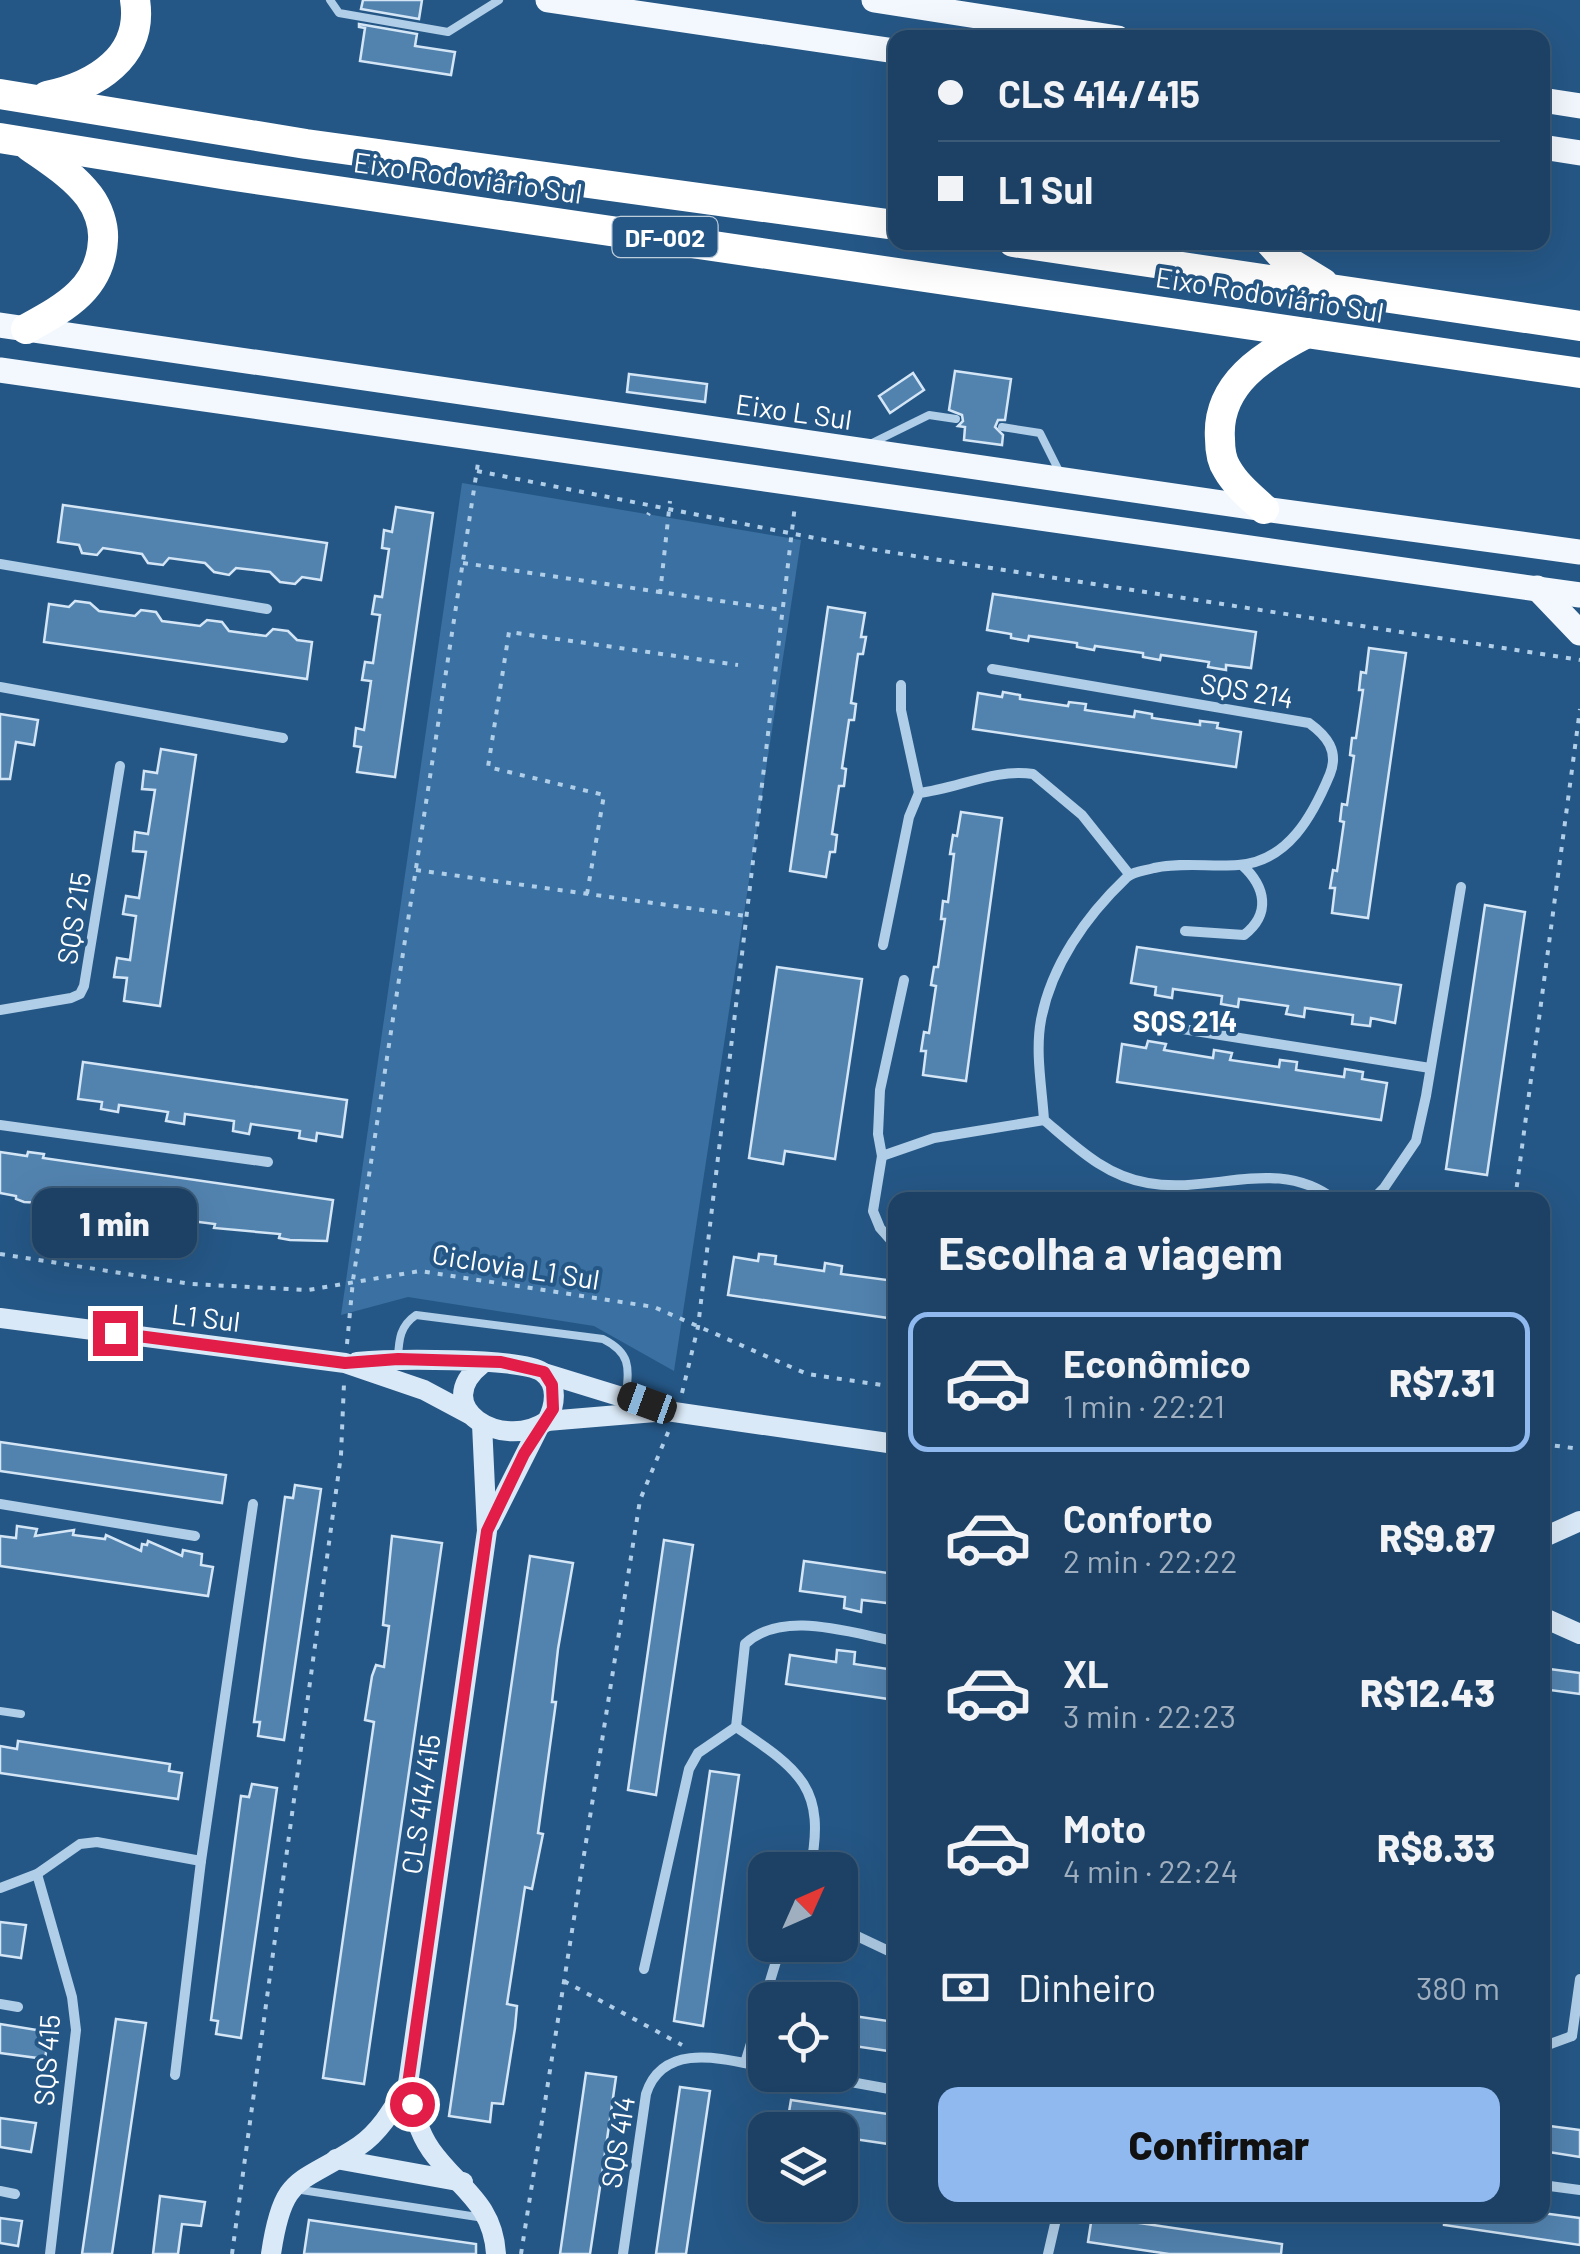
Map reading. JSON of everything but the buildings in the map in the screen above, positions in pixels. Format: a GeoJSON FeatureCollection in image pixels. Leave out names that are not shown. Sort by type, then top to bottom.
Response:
{"type":"FeatureCollection","features":[{"type":"Feature","properties":{"kind":"highway"},"geometry":{"type":"LineString","coordinates":[[35,98],[75,88],[112,69],[130,44],[135,24],[134,0]]}},
{"type":"Feature","properties":{"kind":"highway","name":"Eixo Rodoviário Sul"},"geometry":{"type":"LineString","coordinates":[[0,94],[306,144],[888,224]]}},
{"type":"Feature","properties":{"kind":"highway"},"geometry":{"type":"LineString","coordinates":[[12,140],[72,177],[92,199],[104,230],[101,262],[84,291],[65,308],[13,327]]}},
{"type":"Feature","properties":{"kind":"highway","name":"Eixo Rodoviário Sul"},"geometry":{"type":"LineString","coordinates":[[12,140],[228,176],[1580,373]]}},
{"type":"Feature","properties":{"kind":"highway","name":"Eixo Rodoviário Sul"},"geometry":{"type":"LineString","coordinates":[[1066,250],[1580,326]]}},
{"type":"Feature","properties":{"kind":"highway"},"geometry":{"type":"LineString","coordinates":[[1277,250],[1287,261],[1334,290]]}},
{"type":"Feature","properties":{"kind":"highway"},"geometry":{"type":"LineString","coordinates":[[1521,317],[1580,317]]}},
{"type":"Feature","properties":{"kind":"highway"},"geometry":{"type":"LineString","coordinates":[[1264,509],[1227,469],[1221,454],[1219,423],[1232,389],[1244,375],[1278,348],[1307,333]]}},
{"type":"Feature","properties":{"kind":"highway"},"geometry":{"type":"LineString","coordinates":[[1512,364],[1580,386]]}},
{"type":"Feature","properties":{"kind":"main road"},"geometry":{"type":"LineString","coordinates":[[548,0],[888,50]]}},
{"type":"Feature","properties":{"kind":"main road"},"geometry":{"type":"LineString","coordinates":[[874,0],[1067,30]]}},
{"type":"Feature","properties":{"kind":"main road"},"geometry":{"type":"LineString","coordinates":[[1550,101],[1580,106]]}},
{"type":"Feature","properties":{"kind":"main road"},"geometry":{"type":"LineString","coordinates":[[1550,148],[1580,152]]}},
{"type":"Feature","properties":{"kind":"main road","name":"Eixo L Sul"},"geometry":{"type":"LineString","coordinates":[[13,327],[1580,552]]}},
{"type":"Feature","properties":{"kind":"main road"},"geometry":{"type":"LineString","coordinates":[[0,370],[1580,594]]}},
{"type":"Feature","properties":{"kind":"main road"},"geometry":{"type":"LineString","coordinates":[[1537,588],[1580,633]]}},
{"type":"Feature","properties":{"kind":"street"},"geometry":{"type":"LineString","coordinates":[[0,564],[268,608]]}},
{"type":"Feature","properties":{"kind":"street","name":"SQS 214"},"geometry":{"type":"LineString","coordinates":[[992,669],[1309,724],[1325,735],[1334,764],[1316,807],[1296,835],[1274,854],[1242,865],[1169,865],[1129,874]]}},
{"type":"Feature","properties":{"kind":"street"},"geometry":{"type":"LineString","coordinates":[[882,945],[909,817],[920,793],[901,710],[901,685]]}},
{"type":"Feature","properties":{"kind":"street"},"geometry":{"type":"LineString","coordinates":[[0,688],[283,738]]}},
{"type":"Feature","properties":{"kind":"street","name":"SQS 215"},"geometry":{"type":"LineString","coordinates":[[0,1010],[71,998],[80,994],[84,986],[120,766]]}},
{"type":"Feature","properties":{"kind":"street"},"geometry":{"type":"LineString","coordinates":[[920,793],[948,790],[996,776],[1033,774],[1082,815],[1129,874],[1082,928],[1055,972],[1041,1021],[1044,1120],[1108,1171],[1149,1184],[1282,1177],[1325,1192]]}},
{"type":"Feature","properties":{"kind":"street"},"geometry":{"type":"LineString","coordinates":[[1185,930],[1244,936],[1254,927],[1262,913],[1263,896],[1256,879],[1242,865]]}},
{"type":"Feature","properties":{"kind":"street"},"geometry":{"type":"LineString","coordinates":[[1380,1192],[1416,1141],[1460,887]]}},
{"type":"Feature","properties":{"kind":"street"},"geometry":{"type":"LineString","coordinates":[[888,1237],[874,1211],[882,1156],[878,1109],[904,980]]}},
{"type":"Feature","properties":{"kind":"street"},"geometry":{"type":"LineString","coordinates":[[1156,1025],[1430,1068]]}},
{"type":"Feature","properties":{"kind":"street"},"geometry":{"type":"LineString","coordinates":[[882,1156],[934,1138],[1044,1120]]}},
{"type":"Feature","properties":{"kind":"street"},"geometry":{"type":"LineString","coordinates":[[0,1125],[268,1162]]}},
{"type":"Feature","properties":{"kind":"street","name":"L1 Sul"},"geometry":{"type":"LineString","coordinates":[[0,1318],[345,1363],[424,1390],[476,1418]]}},
{"type":"Feature","properties":{"kind":"street","name":"L1 Sul"},"geometry":{"type":"LineString","coordinates":[[345,1363],[398,1359],[482,1364]]}},
{"type":"Feature","properties":{"kind":"street"},"geometry":{"type":"LineString","coordinates":[[672,1412],[543,1424],[514,1433],[476,1418],[463,1397],[463,1384],[482,1364],[501,1362],[672,1412],[888,1443]]}},
{"type":"Feature","properties":{"kind":"street"},"geometry":{"type":"LineString","coordinates":[[543,1424],[555,1398],[544,1372]]}},
{"type":"Feature","properties":{"kind":"street","name":"CLS 414/415"},"geometry":{"type":"LineString","coordinates":[[408,2084],[487,1531],[476,1418]]}},
{"type":"Feature","properties":{"kind":"street","name":"CLS 414/415"},"geometry":{"type":"LineString","coordinates":[[487,1531],[543,1424]]}},
{"type":"Feature","properties":{"kind":"street"},"geometry":{"type":"LineString","coordinates":[[0,1504],[195,1536]]}},
{"type":"Feature","properties":{"kind":"street"},"geometry":{"type":"LineString","coordinates":[[175,2075],[201,1861],[253,1504]]}},
{"type":"Feature","properties":{"kind":"street"},"geometry":{"type":"LineString","coordinates":[[1550,1534],[1580,1521]]}},
{"type":"Feature","properties":{"kind":"street"},"geometry":{"type":"LineString","coordinates":[[1550,1544],[1580,1535]]}},
{"type":"Feature","properties":{"kind":"street"},"geometry":{"type":"LineString","coordinates":[[1550,1620],[1580,1634]]}},
{"type":"Feature","properties":{"kind":"street"},"geometry":{"type":"LineString","coordinates":[[644,1969],[688,1769],[698,1753],[736,1727],[745,1644],[758,1631],[778,1626],[811,1627],[888,1640]]}},
{"type":"Feature","properties":{"kind":"street"},"geometry":{"type":"LineString","coordinates":[[736,1727],[780,1756],[808,1789],[817,1818],[812,1852]]}},
{"type":"Feature","properties":{"kind":"street"},"geometry":{"type":"LineString","coordinates":[[0,1888],[37,1874],[80,1844],[97,1842],[201,1861]]}},
{"type":"Feature","properties":{"kind":"street","name":"SQS 415"},"geometry":{"type":"LineString","coordinates":[[37,1874],[72,1997],[76,2030],[50,2254]]}},
{"type":"Feature","properties":{"kind":"street"},"geometry":{"type":"LineString","coordinates":[[858,1937],[888,1951]]}},
{"type":"Feature","properties":{"kind":"street"},"geometry":{"type":"LineString","coordinates":[[745,2063],[775,1962]]}},
{"type":"Feature","properties":{"kind":"street"},"geometry":{"type":"LineString","coordinates":[[1550,2046],[1576,2039],[1580,1979]]}},
{"type":"Feature","properties":{"kind":"street","name":"SQS 415"},"geometry":{"type":"LineString","coordinates":[[0,2004],[18,2008]]}},
{"type":"Feature","properties":{"kind":"street"},"geometry":{"type":"LineString","coordinates":[[692,2057],[748,2064]]}},
{"type":"Feature","properties":{"kind":"street","name":"SQS 414"},"geometry":{"type":"LineString","coordinates":[[622,2254],[649,2084],[674,2059],[692,2057]]}},
{"type":"Feature","properties":{"kind":"street"},"geometry":{"type":"LineString","coordinates":[[858,2083],[888,2089]]}},
{"type":"Feature","properties":{"kind":"street"},"geometry":{"type":"LineString","coordinates":[[271,2254],[276,2217],[291,2188],[309,2172],[361,2144],[383,2124],[408,2084]]}},
{"type":"Feature","properties":{"kind":"street"},"geometry":{"type":"LineString","coordinates":[[408,2084],[416,2124],[432,2152],[463,2182],[488,2218],[496,2254]]}},
{"type":"Feature","properties":{"kind":"street"},"geometry":{"type":"LineString","coordinates":[[336,2159],[463,2182]]}},
{"type":"Feature","properties":{"kind":"street"},"geometry":{"type":"LineString","coordinates":[[1550,2186],[1580,2190]]}},
{"type":"Feature","properties":{"kind":"street"},"geometry":{"type":"LineString","coordinates":[[0,2191],[15,2194]]}},
{"type":"Feature","properties":{"kind":"street"},"geometry":{"type":"LineString","coordinates":[[1048,2254],[1055,2222]]}},
{"type":"Feature","properties":{"kind":"lane"},"geometry":{"type":"LineString","coordinates":[[330,0],[340,12],[448,32],[499,0]]}},
{"type":"Feature","properties":{"kind":"lane"},"geometry":{"type":"LineString","coordinates":[[857,450],[929,415],[956,419]]}},
{"type":"Feature","properties":{"kind":"lane"},"geometry":{"type":"LineString","coordinates":[[1002,427],[1040,433],[1063,480]]}},
{"type":"Feature","properties":{"kind":"lane"},"geometry":{"type":"LineString","coordinates":[[398,1359],[399,1337],[407,1321],[416,1315],[603,1339],[620,1348],[626,1359],[626,1396]]}},
{"type":"Feature","properties":{"kind":"lane"},"geometry":{"type":"LineString","coordinates":[[0,1711],[21,1714]]}},
{"type":"Feature","properties":{"kind":"lane"},"geometry":{"type":"LineString","coordinates":[[291,2188],[488,2218]]}},
{"type":"Feature","properties":{"kind":"path"},"geometry":{"type":"LineString","coordinates":[[232,2254],[341,1455],[353,1280],[482,438]]}},
{"type":"Feature","properties":{"kind":"path"},"geometry":{"type":"LineString","coordinates":[[477,471],[890,552],[1580,660]]}},
{"type":"Feature","properties":{"kind":"path"},"geometry":{"type":"LineString","coordinates":[[521,2254],[640,1500],[698,1327],[798,486]]}},
{"type":"Feature","properties":{"kind":"path"},"geometry":{"type":"LineString","coordinates":[[660,594],[670,501]]}},
{"type":"Feature","properties":{"kind":"path"},"geometry":{"type":"LineString","coordinates":[[462,562],[782,610]]}},
{"type":"Feature","properties":{"kind":"path"},"geometry":{"type":"LineString","coordinates":[[586,894],[604,795],[488,768],[509,632],[738,666]]}},
{"type":"Feature","properties":{"kind":"path"},"geometry":{"type":"LineString","coordinates":[[1516,1192],[1580,709]]}},
{"type":"Feature","properties":{"kind":"path"},"geometry":{"type":"LineString","coordinates":[[416,870],[746,916]]}},
{"type":"Feature","properties":{"kind":"path","name":"Ciclovia L1 Sul"},"geometry":{"type":"LineString","coordinates":[[0,1254],[192,1284],[308,1290],[420,1270],[654,1308],[807,1374],[888,1385]]}},
{"type":"Feature","properties":{"kind":"path"},"geometry":{"type":"LineString","coordinates":[[1550,1445],[1580,1450]]}},
{"type":"Feature","properties":{"kind":"path"},"geometry":{"type":"LineString","coordinates":[[564,1981],[678,2040],[692,2057]]}},
{"type":"Feature","properties":{"kind":"shaded area"},"geometry":{"type":"Polygon","coordinates":[[[462,483],[801,540],[674,1371],[594,1326],[408,1297],[341,1315],[462,483]]]}},
{"type":"Feature","properties":{"kind":"district","name":"SQS 214"},"geometry":{"type":"Point","coordinates":[1185,1020]}},
{"type":"Feature","properties":{"kind":"route"},"geometry":{"type":"LineString","coordinates":[[115,1333],[345,1363],[398,1359],[501,1362],[544,1372],[552,1385],[553,1409],[510,1478],[487,1531],[408,2084],[412,2104]]}}]}
